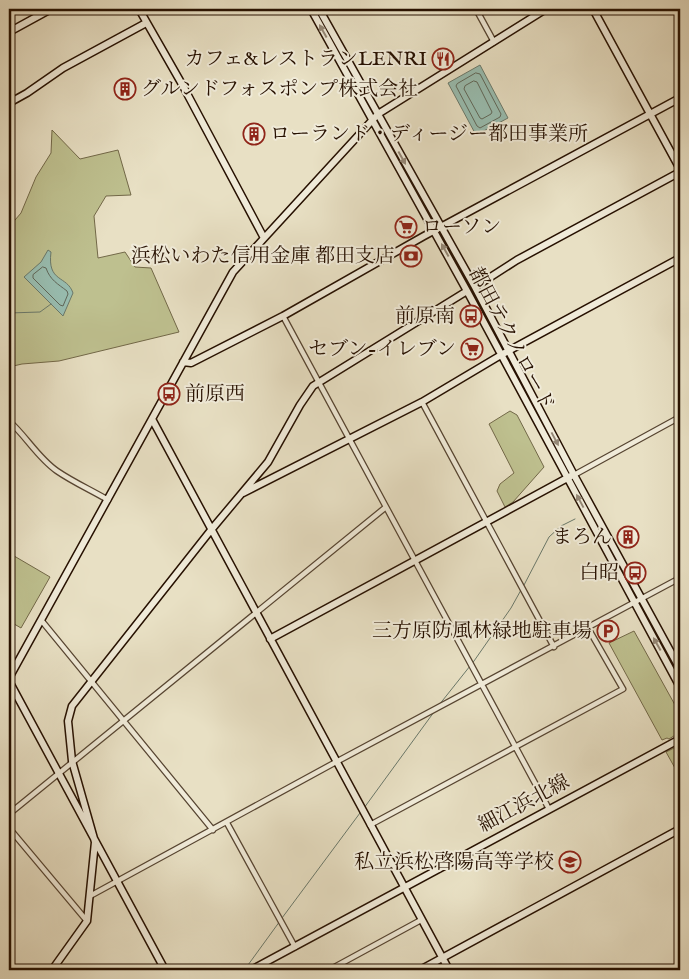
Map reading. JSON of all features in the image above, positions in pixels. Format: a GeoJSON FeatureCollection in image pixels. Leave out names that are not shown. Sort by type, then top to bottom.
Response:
{"type":"FeatureCollection","features":[{"type":"Feature","properties":{"kind":"street"},"geometry":{"type":"LineString","coordinates":[[9,32],[52,9]]}},
{"type":"Feature","properties":{"kind":"street"},"geometry":{"type":"LineString","coordinates":[[139,9],[183,86],[264,238]]}},
{"type":"Feature","properties":{"kind":"street","name":"都田テクノロード"},"geometry":{"type":"LineString","coordinates":[[311,9],[437,229],[475,287],[574,475],[680,669]]}},
{"type":"Feature","properties":{"kind":"street","name":"都田テクノロード"},"geometry":{"type":"LineString","coordinates":[[319,9],[378,114],[467,291],[680,687]]}},
{"type":"Feature","properties":{"kind":"street"},"geometry":{"type":"LineString","coordinates":[[476,9],[494,42]]}},
{"type":"Feature","properties":{"kind":"street"},"geometry":{"type":"LineString","coordinates":[[165,970],[9,679],[233,272],[378,114],[546,9]]}},
{"type":"Feature","properties":{"kind":"street"},"geometry":{"type":"LineString","coordinates":[[475,287],[525,256],[680,171],[593,9]]}},
{"type":"Feature","properties":{"kind":"street"},"geometry":{"type":"LineString","coordinates":[[9,102],[27,93],[63,68],[146,23]]}},
{"type":"Feature","properties":{"kind":"street"},"geometry":{"type":"LineString","coordinates":[[184,362],[191,363],[283,316],[437,229],[680,98]]}},
{"type":"Feature","properties":{"kind":"street"},"geometry":{"type":"LineString","coordinates":[[241,495],[422,402],[508,351],[680,258]]}},
{"type":"Feature","properties":{"kind":"street"},"geometry":{"type":"LineString","coordinates":[[52,970],[87,921],[95,842],[94,831],[72,761],[68,721],[72,706],[211,530],[268,462],[308,392],[319,382],[467,291]]}},
{"type":"Feature","properties":{"kind":"street"},"geometry":{"type":"LineString","coordinates":[[283,316],[549,809]]}},
{"type":"Feature","properties":{"kind":"street"},"geometry":{"type":"LineString","coordinates":[[422,402],[554,647]]}},
{"type":"Feature","properties":{"kind":"street"},"geometry":{"type":"LineString","coordinates":[[270,639],[680,417]]}},
{"type":"Feature","properties":{"kind":"street"},"geometry":{"type":"LineString","coordinates":[[152,419],[449,970]]}},
{"type":"Feature","properties":{"kind":"street"},"geometry":{"type":"LineString","coordinates":[[9,421],[57,471],[108,500]]}},
{"type":"Feature","properties":{"kind":"street"},"geometry":{"type":"LineString","coordinates":[[9,814],[386,507]]}},
{"type":"Feature","properties":{"kind":"street"},"geometry":{"type":"LineString","coordinates":[[90,896],[680,578]]}},
{"type":"Feature","properties":{"kind":"street"},"geometry":{"type":"LineString","coordinates":[[41,620],[213,830]]}},
{"type":"Feature","properties":{"kind":"street"},"geometry":{"type":"LineString","coordinates":[[370,825],[623,689],[588,628]]}},
{"type":"Feature","properties":{"kind":"street","name":"細江浜北線"},"geometry":{"type":"LineString","coordinates":[[251,970],[680,739]]}},
{"type":"Feature","properties":{"kind":"street"},"geometry":{"type":"LineString","coordinates":[[227,823],[295,947]]}},
{"type":"Feature","properties":{"kind":"street"},"geometry":{"type":"LineString","coordinates":[[9,828],[87,921]]}},
{"type":"Feature","properties":{"kind":"street"},"geometry":{"type":"LineString","coordinates":[[420,970],[680,830]]}},
{"type":"Feature","properties":{"kind":"street"},"geometry":{"type":"LineString","coordinates":[[329,970],[421,920]]}},
{"type":"Feature","properties":{"kind":"green space"},"geometry":{"type":"Polygon","coordinates":[[[52,130],[80,159],[118,150],[131,195],[106,196],[94,216],[98,258],[125,252],[135,267],[151,268],[179,332],[59,361],[9,367],[9,321],[11,320],[9,307],[9,227],[21,213],[36,177],[51,153],[52,130]]]}},
{"type":"Feature","properties":{"kind":"green space"},"geometry":{"type":"Polygon","coordinates":[[[455,258],[479,301],[487,321],[465,281],[455,258]]]}},
{"type":"Feature","properties":{"kind":"green space"},"geometry":{"type":"Polygon","coordinates":[[[510,411],[517,415],[544,467],[513,502],[505,507],[497,491],[500,484],[514,473],[489,424],[510,411]]]}},
{"type":"Feature","properties":{"kind":"green space"},"geometry":{"type":"Polygon","coordinates":[[[9,553],[50,577],[21,628],[9,621],[9,553]]]}},
{"type":"Feature","properties":{"kind":"green space"},"geometry":{"type":"Polygon","coordinates":[[[634,631],[680,714],[680,732],[669,739],[662,740],[609,643],[634,631]]]}},
{"type":"Feature","properties":{"kind":"green space"},"geometry":{"type":"Polygon","coordinates":[[[680,745],[680,777],[666,752],[680,745]]]}},
{"type":"Feature","properties":{"kind":"water"},"geometry":{"type":"Polygon","coordinates":[[[480,65],[508,118],[476,135],[448,83],[480,65]]]}},
{"type":"Feature","properties":{"kind":"water"},"geometry":{"type":"Polygon","coordinates":[[[48,250],[51,252],[52,269],[70,287],[73,293],[63,316],[24,277],[41,262],[48,250]]]}},
{"type":"Feature","properties":{"kind":"waterway"},"geometry":{"type":"LineString","coordinates":[[9,313],[40,312],[51,304]]}},
{"type":"Feature","properties":{"kind":"waterway"},"geometry":{"type":"LineString","coordinates":[[523,587],[549,537],[561,526],[575,519]]}},
{"type":"Feature","properties":{"kind":"waterway"},"geometry":{"type":"LineString","coordinates":[[439,705],[474,661],[511,608],[521,590]]}},
{"type":"Feature","properties":{"kind":"waterway"},"geometry":{"type":"LineString","coordinates":[[364,808],[434,712]]}},
{"type":"Feature","properties":{"kind":"waterway"},"geometry":{"type":"LineString","coordinates":[[282,918],[360,813]]}},
{"type":"Feature","properties":{"kind":"waterway"},"geometry":{"type":"LineString","coordinates":[[248,965],[280,921]]}},
{"type":"Feature","properties":{"kind":"place","name":"カフェ&レストランLENRI"},"geometry":{"type":"Point","coordinates":[443,59]}},
{"type":"Feature","properties":{"kind":"place","name":"グルンドフォスポンプ株式会社"},"geometry":{"type":"Point","coordinates":[125,89]}},
{"type":"Feature","properties":{"kind":"place","name":"ローランド・ディージー都田事業所"},"geometry":{"type":"Point","coordinates":[254,134]}},
{"type":"Feature","properties":{"kind":"place","name":"ローソン"},"geometry":{"type":"Point","coordinates":[406,227]}},
{"type":"Feature","properties":{"kind":"place","name":"浜松いわた信用金庫 都田支店"},"geometry":{"type":"Point","coordinates":[411,256]}},
{"type":"Feature","properties":{"kind":"place","name":"前原南"},"geometry":{"type":"Point","coordinates":[471,316]}},
{"type":"Feature","properties":{"kind":"place","name":"セブン-イレブン"},"geometry":{"type":"Point","coordinates":[472,349]}},
{"type":"Feature","properties":{"kind":"place","name":"前原西"},"geometry":{"type":"Point","coordinates":[169,394]}},
{"type":"Feature","properties":{"kind":"place","name":"まろん"},"geometry":{"type":"Point","coordinates":[628,537]}},
{"type":"Feature","properties":{"kind":"place","name":"白昭"},"geometry":{"type":"Point","coordinates":[635,573]}},
{"type":"Feature","properties":{"kind":"place","name":"三方原防風林緑地駐車場"},"geometry":{"type":"Point","coordinates":[608,631]}},
{"type":"Feature","properties":{"kind":"place","name":"私立浜松啓陽高等学校"},"geometry":{"type":"Point","coordinates":[570,862]}}]}
